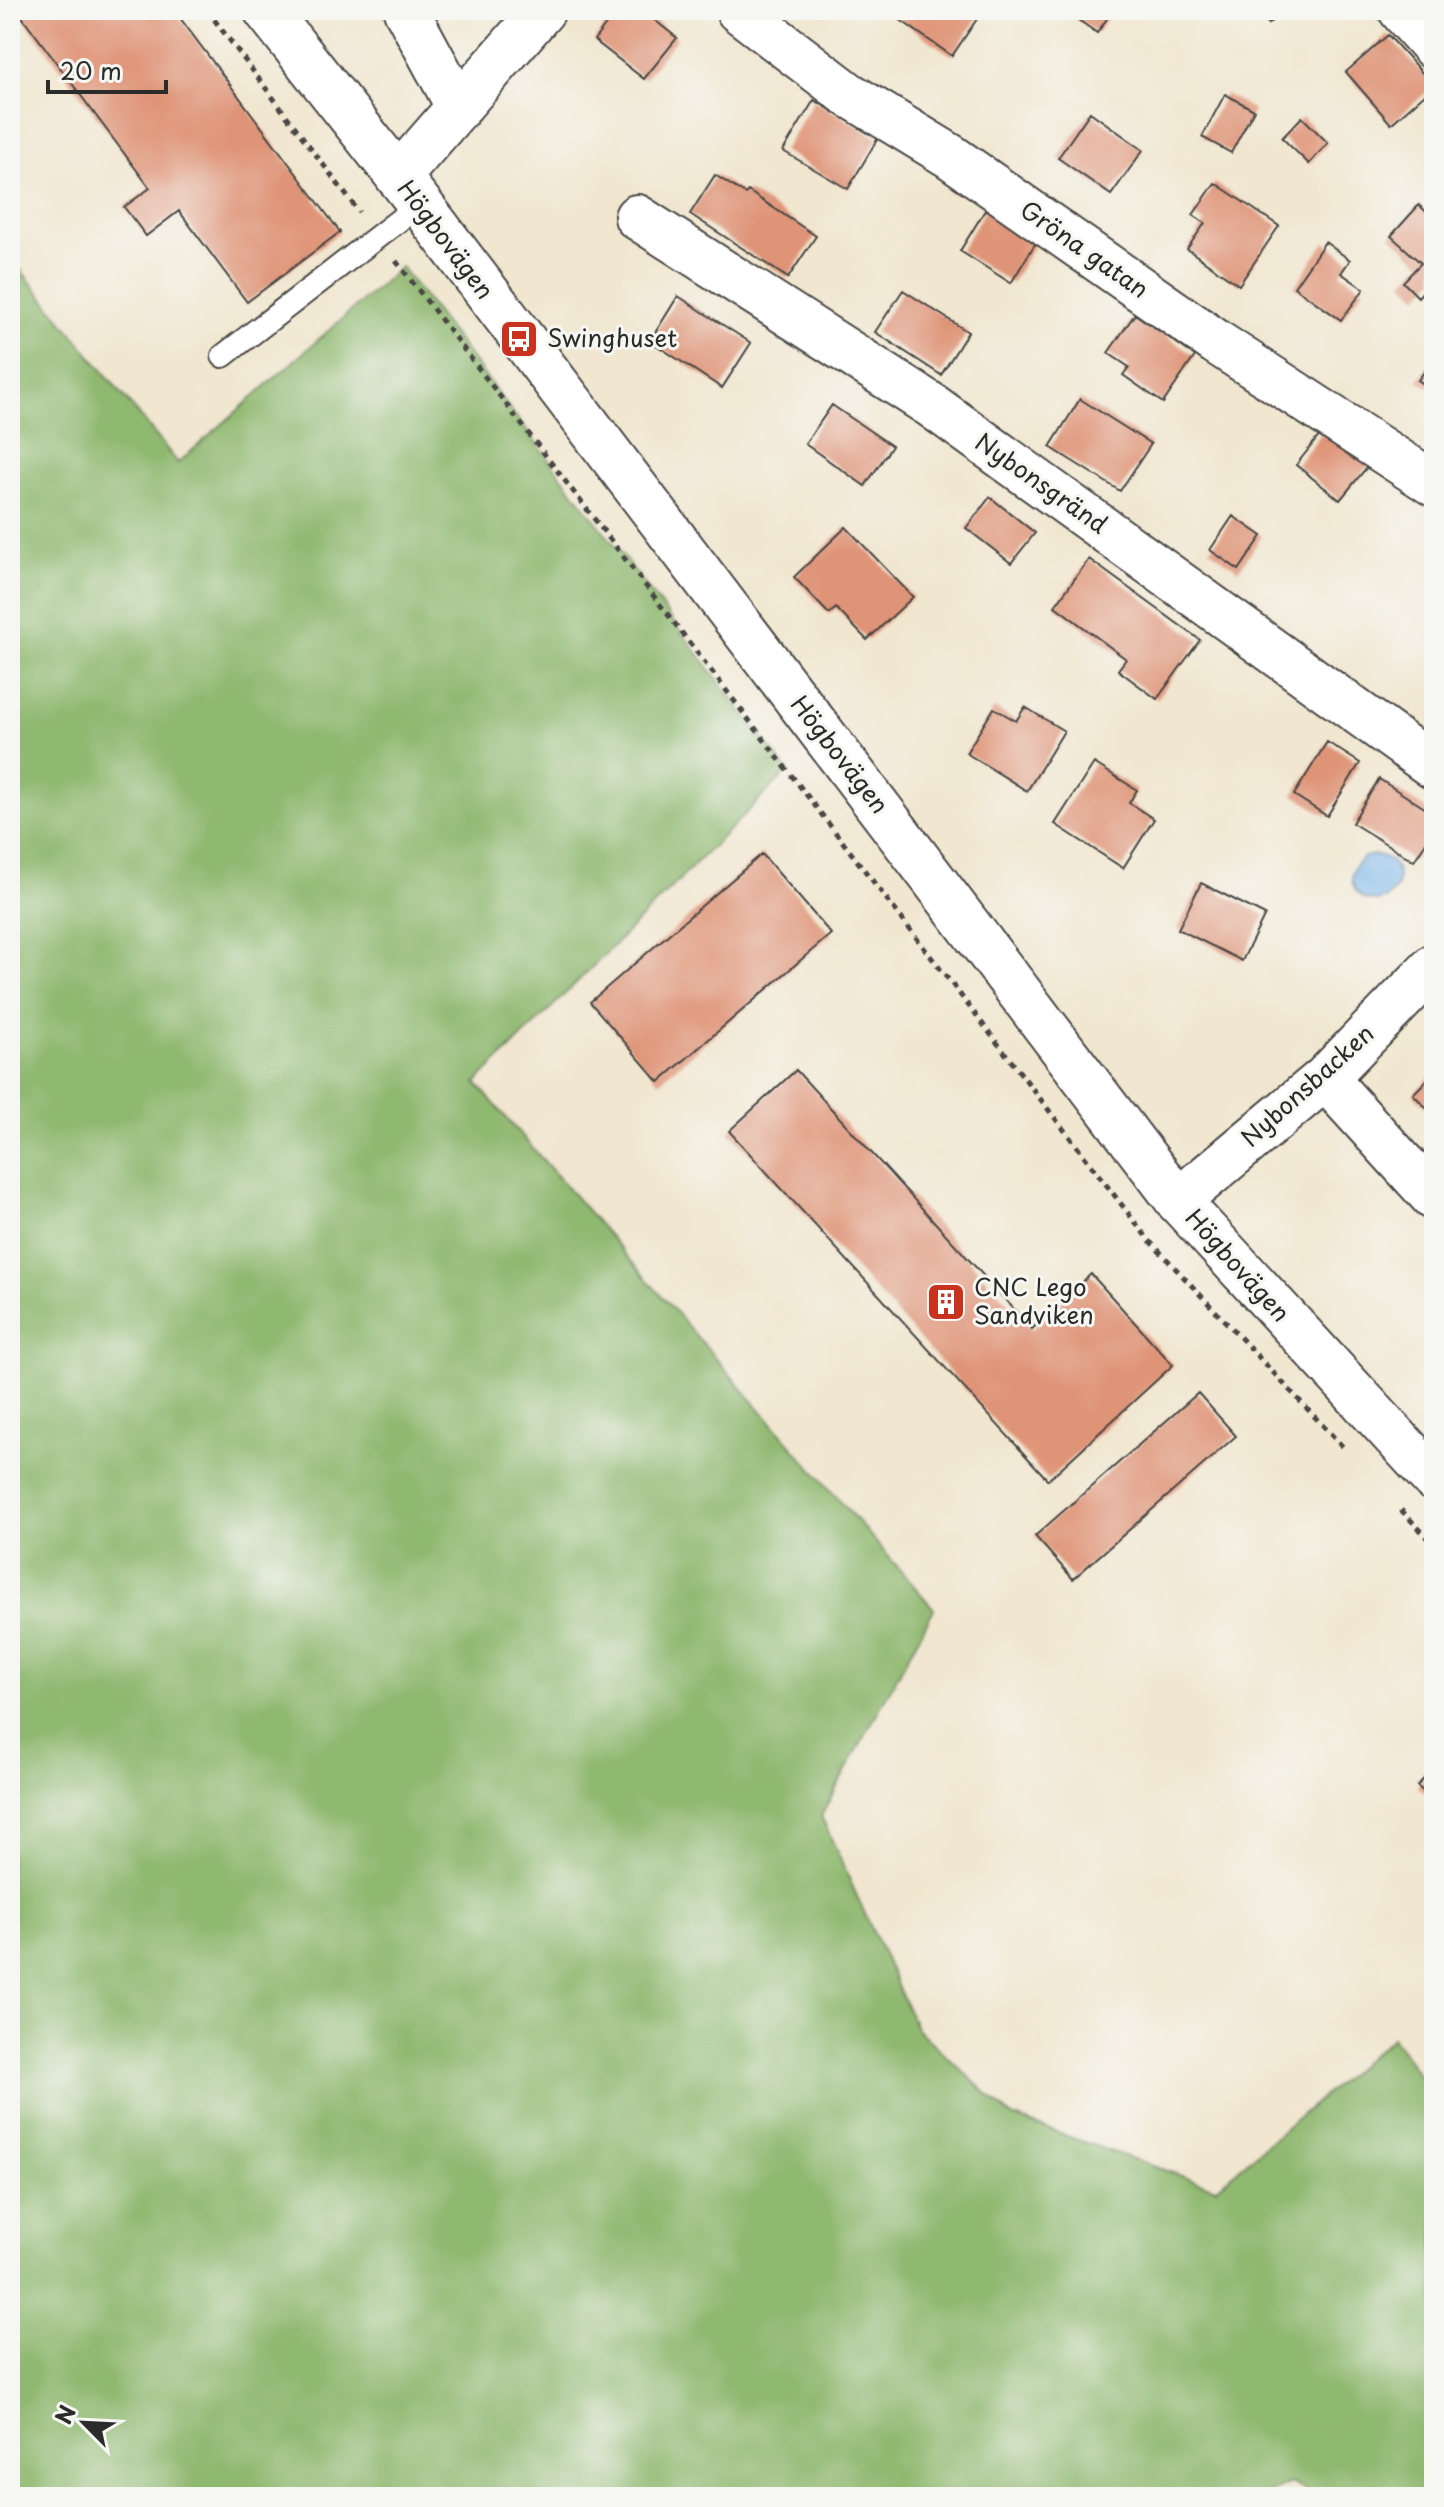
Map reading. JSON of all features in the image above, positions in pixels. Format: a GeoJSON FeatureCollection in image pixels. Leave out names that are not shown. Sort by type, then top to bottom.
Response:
{"type":"FeatureCollection","features":[{"type":"Feature","properties":{"kind":"street","name":"Högbovägen"},"geometry":{"type":"LineString","coordinates":[[266,10],[409,191],[1178,1201],[1434,1479]]}},
{"type":"Feature","properties":{"kind":"street"},"geometry":{"type":"LineString","coordinates":[[406,10],[459,108]]}},
{"type":"Feature","properties":{"kind":"street"},"geometry":{"type":"LineString","coordinates":[[409,191],[459,108],[543,10]]}},
{"type":"Feature","properties":{"kind":"street","name":"Gröna gatan"},"geometry":{"type":"LineString","coordinates":[[738,10],[848,94],[950,156],[1216,342],[1434,484]]}},
{"type":"Feature","properties":{"kind":"street"},"geometry":{"type":"LineString","coordinates":[[1401,10],[1434,47]]}},
{"type":"Feature","properties":{"kind":"street","name":"Nybonsgränd"},"geometry":{"type":"LineString","coordinates":[[637,217],[931,405],[1434,767]]}},
{"type":"Feature","properties":{"kind":"street","name":"Nybonsbacken"},"geometry":{"type":"LineString","coordinates":[[1178,1201],[1325,1078],[1434,966]]}},
{"type":"Feature","properties":{"kind":"street"},"geometry":{"type":"LineString","coordinates":[[1325,1078],[1434,1198]]}},
{"type":"Feature","properties":{"kind":"lane"},"geometry":{"type":"LineString","coordinates":[[223,356],[377,236],[409,191]]}},
{"type":"Feature","properties":{"kind":"path"},"geometry":{"type":"LineString","coordinates":[[207,10],[377,236],[1148,1239],[1350,1455]]}},
{"type":"Feature","properties":{"kind":"path"},"geometry":{"type":"LineString","coordinates":[[1393,1501],[1434,1544]]}},
{"type":"Feature","properties":{"kind":"green space"},"geometry":{"type":"Polygon","coordinates":[[[10,257],[178,463],[401,267],[788,771],[476,1083],[934,1609],[821,1816],[916,2028],[1012,2117],[1216,2188],[1392,2037],[1434,2096],[1434,2497],[1318,2497],[1290,2483],[1263,2497],[10,2497],[10,257]]]}},
{"type":"Feature","properties":{"kind":"water"},"geometry":{"type":"Polygon","coordinates":[[[1375,855],[1391,862],[1398,878],[1391,894],[1375,901],[1359,894],[1352,878],[1359,862],[1375,855]]]}},
{"type":"Feature","properties":{"kind":"building"},"geometry":{"type":"Polygon","coordinates":[[[17,10],[174,10],[340,232],[247,302],[179,211],[146,236],[124,207],[150,188],[17,10]]]}},
{"type":"Feature","properties":{"kind":"building"},"geometry":{"type":"Polygon","coordinates":[[[617,10],[642,10],[677,38],[644,79],[594,40],[617,10]]]}},
{"type":"Feature","properties":{"kind":"building"},"geometry":{"type":"Polygon","coordinates":[[[905,10],[983,10],[952,56],[899,19],[905,10]]]}},
{"type":"Feature","properties":{"kind":"building"},"geometry":{"type":"Polygon","coordinates":[[[1064,10],[1113,10],[1097,33],[1064,10]]]}},
{"type":"Feature","properties":{"kind":"building"},"geometry":{"type":"Polygon","coordinates":[[[1255,10],[1284,10],[1268,24],[1255,10]]]}},
{"type":"Feature","properties":{"kind":"building"},"geometry":{"type":"Polygon","coordinates":[[[1388,35],[1434,86],[1391,124],[1346,72],[1388,35]]]}},
{"type":"Feature","properties":{"kind":"building"},"geometry":{"type":"Polygon","coordinates":[[[1225,94],[1254,110],[1231,153],[1202,137],[1225,94]]]}},
{"type":"Feature","properties":{"kind":"building"},"geometry":{"type":"Polygon","coordinates":[[[814,100],[878,138],[848,189],[783,151],[814,100]]]}},
{"type":"Feature","properties":{"kind":"building"},"geometry":{"type":"Polygon","coordinates":[[[1090,112],[1143,150],[1111,195],[1058,158],[1090,112]]]}},
{"type":"Feature","properties":{"kind":"building"},"geometry":{"type":"Polygon","coordinates":[[[1302,117],[1328,143],[1309,164],[1282,138],[1302,117]]]}},
{"type":"Feature","properties":{"kind":"building"},"geometry":{"type":"Polygon","coordinates":[[[715,175],[745,194],[748,191],[816,236],[788,278],[690,214],[715,175]]]}},
{"type":"Feature","properties":{"kind":"building"},"geometry":{"type":"Polygon","coordinates":[[[1215,183],[1279,226],[1239,285],[1187,249],[1205,223],[1193,215],[1215,183]]]}},
{"type":"Feature","properties":{"kind":"building"},"geometry":{"type":"Polygon","coordinates":[[[1419,205],[1434,219],[1434,279],[1418,297],[1403,282],[1421,263],[1391,236],[1419,205]]]}},
{"type":"Feature","properties":{"kind":"building"},"geometry":{"type":"Polygon","coordinates":[[[987,207],[1038,239],[1011,283],[960,251],[987,207]]]}},
{"type":"Feature","properties":{"kind":"building"},"geometry":{"type":"Polygon","coordinates":[[[1325,242],[1350,260],[1341,273],[1364,289],[1341,320],[1294,287],[1325,242]]]}},
{"type":"Feature","properties":{"kind":"building"},"geometry":{"type":"Polygon","coordinates":[[[903,290],[968,332],[941,375],[875,332],[903,290]]]}},
{"type":"Feature","properties":{"kind":"building"},"geometry":{"type":"Polygon","coordinates":[[[678,296],[751,343],[722,388],[650,341],[678,296]]]}},
{"type":"Feature","properties":{"kind":"building"},"geometry":{"type":"Polygon","coordinates":[[[1135,314],[1195,356],[1163,403],[1123,375],[1129,367],[1108,353],[1135,314]]]}},
{"type":"Feature","properties":{"kind":"building"},"geometry":{"type":"Polygon","coordinates":[[[1434,359],[1434,392],[1418,380],[1434,359]]]}},
{"type":"Feature","properties":{"kind":"building"},"geometry":{"type":"Polygon","coordinates":[[[1080,399],[1151,444],[1120,491],[1050,447],[1080,399]]]}},
{"type":"Feature","properties":{"kind":"building"},"geometry":{"type":"Polygon","coordinates":[[[832,405],[892,446],[865,486],[805,444],[832,405]]]}},
{"type":"Feature","properties":{"kind":"building"},"geometry":{"type":"Polygon","coordinates":[[[1328,425],[1372,461],[1340,500],[1296,465],[1328,425]]]}},
{"type":"Feature","properties":{"kind":"building"},"geometry":{"type":"Polygon","coordinates":[[[990,497],[1035,533],[1011,563],[966,528],[990,497]]]}},
{"type":"Feature","properties":{"kind":"building"},"geometry":{"type":"Polygon","coordinates":[[[1233,516],[1262,536],[1239,570],[1210,550],[1233,516]]]}},
{"type":"Feature","properties":{"kind":"building"},"geometry":{"type":"Polygon","coordinates":[[[846,527],[913,597],[867,640],[836,608],[829,614],[794,577],[846,527]]]}},
{"type":"Feature","properties":{"kind":"building"},"geometry":{"type":"Polygon","coordinates":[[[1089,559],[1200,640],[1157,699],[1118,670],[1126,659],[1055,606],[1089,559]]]}},
{"type":"Feature","properties":{"kind":"building"},"geometry":{"type":"Polygon","coordinates":[[[1025,707],[1064,731],[1027,791],[966,753],[994,708],[1016,721],[1025,707]]]}},
{"type":"Feature","properties":{"kind":"building"},"geometry":{"type":"Polygon","coordinates":[[[1327,742],[1360,763],[1327,816],[1294,795],[1327,742]]]}},
{"type":"Feature","properties":{"kind":"building"},"geometry":{"type":"Polygon","coordinates":[[[1094,763],[1137,790],[1129,803],[1154,819],[1123,868],[1055,824],[1094,763]]]}},
{"type":"Feature","properties":{"kind":"building"},"geometry":{"type":"Polygon","coordinates":[[[1379,779],[1434,814],[1434,830],[1414,861],[1352,823],[1379,779]]]}},
{"type":"Feature","properties":{"kind":"building"},"geometry":{"type":"Polygon","coordinates":[[[762,854],[831,934],[659,1082],[590,1002],[762,854]]]}},
{"type":"Feature","properties":{"kind":"building"},"geometry":{"type":"Polygon","coordinates":[[[1201,883],[1265,915],[1242,961],[1178,929],[1201,883]]]}},
{"type":"Feature","properties":{"kind":"building","name":"CNC Lego Sandviken"},"geometry":{"type":"Polygon","coordinates":[[[796,1070],[1032,1329],[1091,1274],[1173,1365],[1048,1480],[729,1131],[796,1070]]]}},
{"type":"Feature","properties":{"kind":"building"},"geometry":{"type":"Polygon","coordinates":[[[1434,1073],[1434,1116],[1413,1094],[1434,1073]]]}},
{"type":"Feature","properties":{"kind":"building"},"geometry":{"type":"Polygon","coordinates":[[[1198,1393],[1236,1436],[1073,1579],[1035,1536],[1198,1393]]]}},
{"type":"Feature","properties":{"kind":"building"},"geometry":{"type":"Polygon","coordinates":[[[1434,1768],[1434,1801],[1417,1786],[1434,1768]]]}},
{"type":"Feature","properties":{"kind":"place","name":"Swinghuset"},"geometry":{"type":"Point","coordinates":[519,339]}},
{"type":"Feature","properties":{"kind":"place","name":"CNC Lego Sandviken"},"geometry":{"type":"Point","coordinates":[946,1302]}}]}
